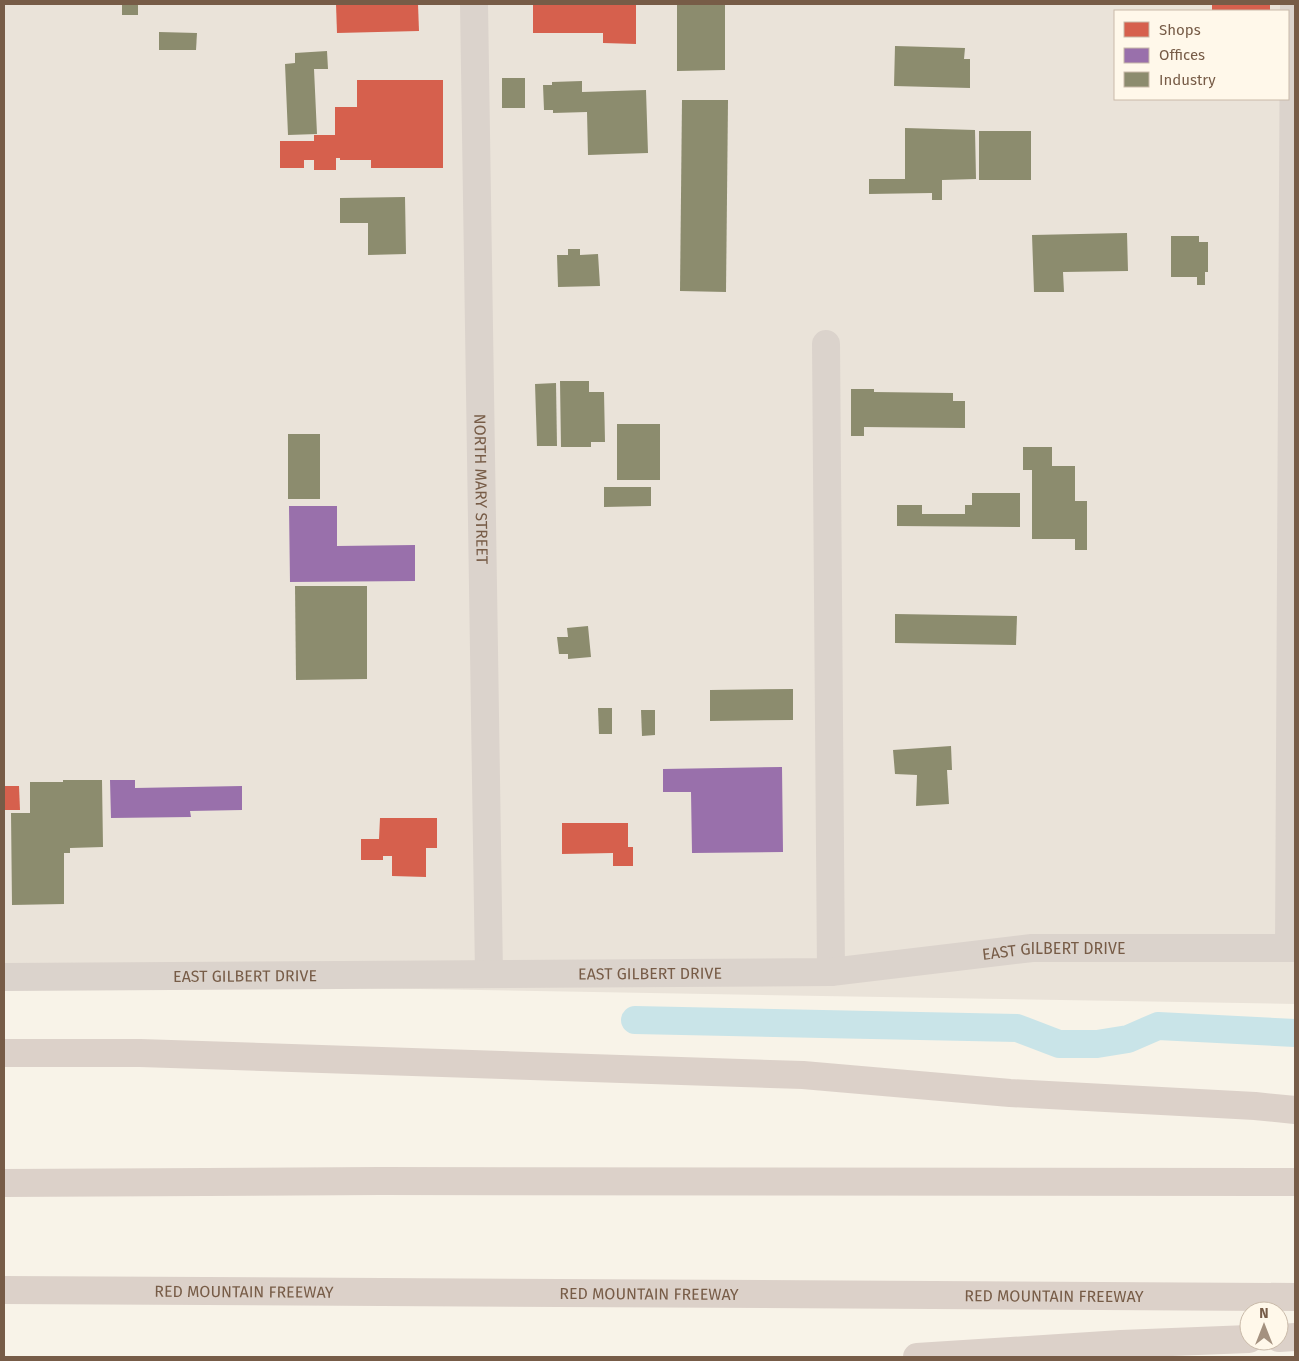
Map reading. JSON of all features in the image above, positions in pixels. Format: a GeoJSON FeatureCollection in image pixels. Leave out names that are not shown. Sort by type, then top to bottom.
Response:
{"type":"FeatureCollection","features":[{"type":"Feature","properties":{"kind":"highway"},"geometry":{"type":"LineString","coordinates":[[4,1053],[140,1053],[803,1075],[1010,1093],[1255,1106],[1295,1110]]}},
{"type":"Feature","properties":{"kind":"highway"},"geometry":{"type":"LineString","coordinates":[[4,1183],[380,1181],[1295,1182]]}},
{"type":"Feature","properties":{"kind":"highway","name":"RED MOUNTAIN FREEWAY"},"geometry":{"type":"LineString","coordinates":[[4,1290],[1295,1297]]}},
{"type":"Feature","properties":{"kind":"highway"},"geometry":{"type":"LineString","coordinates":[[917,1357],[1121,1344],[1239,1339]]}},
{"type":"Feature","properties":{"kind":"street","name":"NORTH MARY STREET"},"geometry":{"type":"LineString","coordinates":[[474,4],[489,974]]}},
{"type":"Feature","properties":{"kind":"street"},"geometry":{"type":"LineString","coordinates":[[1292,948],[1294,4]]}},
{"type":"Feature","properties":{"kind":"street"},"geometry":{"type":"LineString","coordinates":[[826,344],[831,972]]}},
{"type":"Feature","properties":{"kind":"street","name":"EAST GILBERT DRIVE"},"geometry":{"type":"LineString","coordinates":[[4,977],[831,972],[1032,948],[1292,948]]}},
{"type":"Feature","properties":{"kind":"shaded area"},"geometry":{"type":"Polygon","coordinates":[[[4,4],[1295,4],[1295,1004],[4,982],[4,4]]]}},
{"type":"Feature","properties":{"kind":"building: Shops"},"geometry":{"type":"Polygon","coordinates":[[[336,4],[418,4],[419,31],[337,33],[336,4]]]}},
{"type":"Feature","properties":{"kind":"building: Shops"},"geometry":{"type":"Polygon","coordinates":[[[533,4],[636,4],[636,44],[603,43],[603,33],[533,33],[533,4]]]}},
{"type":"Feature","properties":{"kind":"building: Shops"},"geometry":{"type":"Polygon","coordinates":[[[1212,4],[1270,4],[1270,10],[1212,10],[1212,4]]]}},
{"type":"Feature","properties":{"kind":"building: Shops"},"geometry":{"type":"Polygon","coordinates":[[[357,80],[443,80],[443,168],[371,168],[371,160],[340,160],[340,158],[336,158],[336,170],[314,170],[314,160],[304,160],[304,168],[280,168],[280,141],[314,141],[314,135],[335,135],[335,107],[357,107],[357,80]]]}},
{"type":"Feature","properties":{"kind":"building: Shops"},"geometry":{"type":"Polygon","coordinates":[[[4,786],[19,786],[20,810],[4,810],[4,786]]]}},
{"type":"Feature","properties":{"kind":"building: Shops"},"geometry":{"type":"Polygon","coordinates":[[[380,818],[437,818],[437,848],[426,848],[426,877],[392,876],[392,856],[383,856],[383,860],[361,860],[361,839],[379,839],[380,818]]]}},
{"type":"Feature","properties":{"kind":"building: Shops"},"geometry":{"type":"Polygon","coordinates":[[[562,823],[628,823],[628,847],[633,847],[633,866],[613,866],[613,853],[562,854],[562,823]]]}},
{"type":"Feature","properties":{"kind":"building: Offices"},"geometry":{"type":"Polygon","coordinates":[[[289,506],[337,506],[337,546],[415,545],[415,581],[290,582],[289,506]]]}},
{"type":"Feature","properties":{"kind":"building: Offices"},"geometry":{"type":"Polygon","coordinates":[[[782,767],[783,852],[692,853],[691,792],[663,792],[663,769],[782,767]]]}},
{"type":"Feature","properties":{"kind":"building: Offices"},"geometry":{"type":"Polygon","coordinates":[[[110,780],[135,780],[135,788],[242,786],[242,810],[190,811],[191,817],[111,818],[110,780]]]}},
{"type":"Feature","properties":{"kind":"building: Industry"},"geometry":{"type":"Polygon","coordinates":[[[122,4],[138,4],[138,15],[122,15],[122,4]]]}},
{"type":"Feature","properties":{"kind":"building: Industry"},"geometry":{"type":"Polygon","coordinates":[[[677,4],[725,4],[725,70],[677,71],[677,4]]]}},
{"type":"Feature","properties":{"kind":"building: Industry"},"geometry":{"type":"Polygon","coordinates":[[[159,32],[197,33],[196,50],[159,50],[159,32]]]}},
{"type":"Feature","properties":{"kind":"building: Industry"},"geometry":{"type":"Polygon","coordinates":[[[895,46],[965,48],[964,59],[970,59],[970,88],[894,86],[895,46]]]}},
{"type":"Feature","properties":{"kind":"building: Industry"},"geometry":{"type":"Polygon","coordinates":[[[327,51],[328,69],[314,69],[317,134],[288,135],[285,64],[295,63],[295,53],[327,51]]]}},
{"type":"Feature","properties":{"kind":"building: Industry"},"geometry":{"type":"Polygon","coordinates":[[[502,78],[525,78],[525,108],[502,108],[502,78]]]}},
{"type":"Feature","properties":{"kind":"building: Industry"},"geometry":{"type":"Polygon","coordinates":[[[582,81],[582,92],[646,90],[648,153],[588,155],[587,112],[553,113],[553,110],[544,110],[543,85],[552,85],[552,82],[582,81]]]}},
{"type":"Feature","properties":{"kind":"building: Industry"},"geometry":{"type":"Polygon","coordinates":[[[682,100],[728,100],[726,292],[680,291],[682,100]]]}},
{"type":"Feature","properties":{"kind":"building: Industry"},"geometry":{"type":"Polygon","coordinates":[[[905,128],[975,130],[976,179],[942,180],[942,200],[932,200],[932,193],[869,194],[869,179],[905,179],[905,128]]]}},
{"type":"Feature","properties":{"kind":"building: Industry"},"geometry":{"type":"Polygon","coordinates":[[[979,131],[1031,131],[1031,180],[979,180],[979,131]]]}},
{"type":"Feature","properties":{"kind":"building: Industry"},"geometry":{"type":"Polygon","coordinates":[[[405,197],[406,254],[368,255],[368,223],[340,223],[340,198],[405,197]]]}},
{"type":"Feature","properties":{"kind":"building: Industry"},"geometry":{"type":"Polygon","coordinates":[[[1127,233],[1128,271],[1063,272],[1064,292],[1034,292],[1032,235],[1127,233]]]}},
{"type":"Feature","properties":{"kind":"building: Industry"},"geometry":{"type":"Polygon","coordinates":[[[1171,236],[1199,236],[1199,242],[1208,242],[1208,272],[1205,272],[1205,285],[1197,285],[1197,277],[1171,277],[1171,236]]]}},
{"type":"Feature","properties":{"kind":"building: Industry"},"geometry":{"type":"Polygon","coordinates":[[[568,249],[580,249],[580,255],[598,254],[600,286],[558,287],[557,255],[568,255],[568,249]]]}},
{"type":"Feature","properties":{"kind":"building: Industry"},"geometry":{"type":"Polygon","coordinates":[[[560,381],[589,381],[589,392],[604,392],[605,442],[591,442],[591,447],[561,447],[560,381]]]}},
{"type":"Feature","properties":{"kind":"building: Industry"},"geometry":{"type":"Polygon","coordinates":[[[556,383],[557,446],[537,446],[535,384],[556,383]]]}},
{"type":"Feature","properties":{"kind":"building: Industry"},"geometry":{"type":"Polygon","coordinates":[[[851,389],[874,389],[874,392],[953,393],[953,401],[965,401],[965,428],[864,427],[864,436],[851,436],[851,389]]]}},
{"type":"Feature","properties":{"kind":"building: Industry"},"geometry":{"type":"Polygon","coordinates":[[[617,424],[660,424],[660,480],[617,480],[617,424]]]}},
{"type":"Feature","properties":{"kind":"building: Industry"},"geometry":{"type":"Polygon","coordinates":[[[288,434],[320,434],[320,499],[288,499],[288,434]]]}},
{"type":"Feature","properties":{"kind":"building: Industry"},"geometry":{"type":"Polygon","coordinates":[[[1023,447],[1052,447],[1052,466],[1075,466],[1075,501],[1087,501],[1087,550],[1075,550],[1075,539],[1032,539],[1032,470],[1023,470],[1023,447]]]}},
{"type":"Feature","properties":{"kind":"building: Industry"},"geometry":{"type":"Polygon","coordinates":[[[604,487],[651,487],[651,506],[604,507],[604,487]]]}},
{"type":"Feature","properties":{"kind":"building: Industry"},"geometry":{"type":"Polygon","coordinates":[[[972,493],[1020,493],[1020,527],[897,526],[897,505],[922,505],[922,514],[965,514],[965,505],[972,505],[972,493]]]}},
{"type":"Feature","properties":{"kind":"building: Industry"},"geometry":{"type":"Polygon","coordinates":[[[295,586],[367,586],[367,679],[296,680],[295,586]]]}},
{"type":"Feature","properties":{"kind":"building: Industry"},"geometry":{"type":"Polygon","coordinates":[[[895,614],[1017,616],[1016,645],[895,643],[895,614]]]}},
{"type":"Feature","properties":{"kind":"building: Industry"},"geometry":{"type":"Polygon","coordinates":[[[588,626],[591,657],[568,659],[568,654],[559,654],[557,637],[568,637],[567,628],[588,626]]]}},
{"type":"Feature","properties":{"kind":"building: Industry"},"geometry":{"type":"Polygon","coordinates":[[[793,689],[793,720],[710,721],[710,690],[793,689]]]}},
{"type":"Feature","properties":{"kind":"building: Industry"},"geometry":{"type":"Polygon","coordinates":[[[598,708],[612,708],[612,734],[599,734],[598,708]]]}},
{"type":"Feature","properties":{"kind":"building: Industry"},"geometry":{"type":"Polygon","coordinates":[[[641,710],[655,710],[655,735],[642,736],[641,710]]]}},
{"type":"Feature","properties":{"kind":"building: Industry"},"geometry":{"type":"Polygon","coordinates":[[[951,746],[952,770],[947,770],[949,804],[916,806],[917,775],[895,774],[893,750],[951,746]]]}},
{"type":"Feature","properties":{"kind":"building: Industry"},"geometry":{"type":"Polygon","coordinates":[[[63,780],[102,780],[103,847],[70,848],[70,853],[64,853],[64,904],[12,905],[11,813],[30,813],[30,782],[63,782],[63,780]]]}},
{"type":"Feature","properties":{"kind":"waterway"},"geometry":{"type":"LineString","coordinates":[[635,1020],[1017,1028],[1059,1044],[1097,1044],[1128,1039],[1158,1026],[1295,1033]]}}]}
